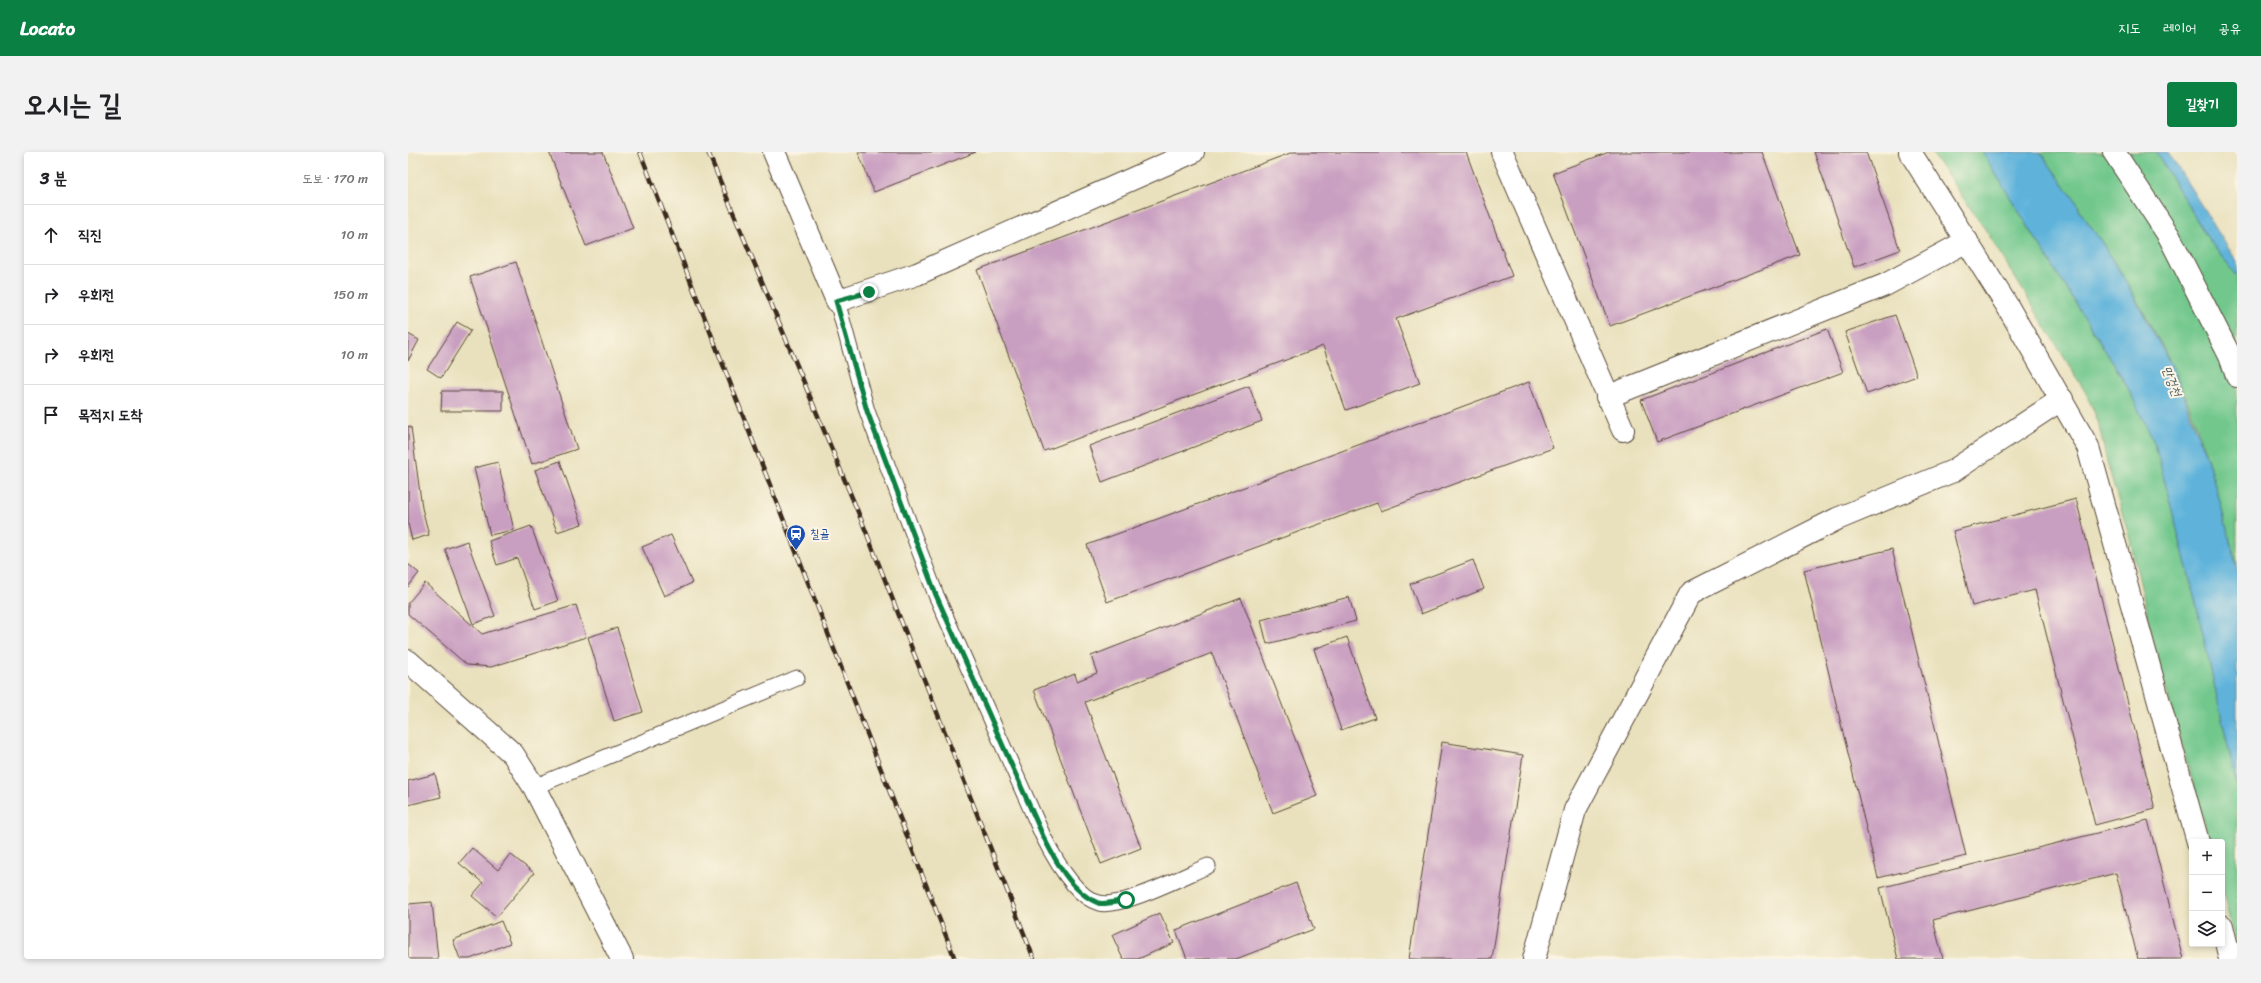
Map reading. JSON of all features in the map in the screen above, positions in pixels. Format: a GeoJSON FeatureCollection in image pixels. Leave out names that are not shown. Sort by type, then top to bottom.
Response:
{"type":"FeatureCollection","features":[{"type":"Feature","properties":{"kind":"street"},"geometry":{"type":"LineString","coordinates":[[774,152],[836,301],[917,274],[1193,152]]}},
{"type":"Feature","properties":{"kind":"street"},"geometry":{"type":"LineString","coordinates":[[1502,152],[1607,397],[1623,430]]}},
{"type":"Feature","properties":{"kind":"street"},"geometry":{"type":"LineString","coordinates":[[1910,152],[1967,241],[2062,399],[2088,447],[2197,839]]}},
{"type":"Feature","properties":{"kind":"street"},"geometry":{"type":"LineString","coordinates":[[2114,152],[2169,236],[2230,356],[2237,376]]}},
{"type":"Feature","properties":{"kind":"street"},"geometry":{"type":"LineString","coordinates":[[1607,397],[1886,284],[1967,241]]}},
{"type":"Feature","properties":{"kind":"street"},"geometry":{"type":"LineString","coordinates":[[1534,959],[1575,810],[1691,593],[1837,519],[1953,471],[2062,399]]}},
{"type":"Feature","properties":{"kind":"street"},"geometry":{"type":"LineString","coordinates":[[408,661],[513,754],[534,786],[622,959]]}},
{"type":"Feature","properties":{"kind":"street"},"geometry":{"type":"LineString","coordinates":[[2225,938],[2230,959]]}},
{"type":"Feature","properties":{"kind":"lane"},"geometry":{"type":"LineString","coordinates":[[836,301],[867,411],[936,595],[1043,836],[1060,869],[1082,893],[1099,903],[1126,900],[1208,866]]}},
{"type":"Feature","properties":{"kind":"lane"},"geometry":{"type":"LineString","coordinates":[[534,786],[798,678]]}},
{"type":"Feature","properties":{"kind":"green space"},"geometry":{"type":"Polygon","coordinates":[[[1931,152],[1982,152],[2126,384],[2155,444],[2195,599],[2237,786],[2237,950],[2225,901],[2225,839],[2209,839],[2160,668],[2129,536],[2107,463],[2098,421],[2086,393],[1987,232],[1931,152]]]}},
{"type":"Feature","properties":{"kind":"green space"},"geometry":{"type":"Polygon","coordinates":[[[2040,152],[2107,152],[2164,238],[2237,384],[2237,568],[2205,453],[2196,425],[2174,370],[2133,293],[2100,239],[2085,219],[2077,203],[2040,152]]]}},
{"type":"Feature","properties":{"kind":"green space"},"geometry":{"type":"Polygon","coordinates":[[[2119,152],[2156,152],[2207,237],[2237,277],[2237,363],[2119,152]]]}},
{"type":"Feature","properties":{"kind":"water","name":"만겅천"},"geometry":{"type":"Polygon","coordinates":[[[1982,152],[2040,152],[2077,203],[2080,212],[2099,238],[2125,280],[2173,368],[2207,459],[2219,498],[2237,568],[2237,786],[2195,599],[2155,444],[2126,384],[1982,152]]]}},
{"type":"Feature","properties":{"kind":"water"},"geometry":{"type":"Polygon","coordinates":[[[2156,152],[2168,152],[2237,262],[2237,277],[2207,237],[2156,152]]]}},
{"type":"Feature","properties":{"kind":"building"},"geometry":{"type":"Polygon","coordinates":[[[549,152],[603,152],[633,228],[586,246],[549,152]]]}},
{"type":"Feature","properties":{"kind":"building"},"geometry":{"type":"Polygon","coordinates":[[[858,152],[976,152],[874,192],[858,152]]]}},
{"type":"Feature","properties":{"kind":"building"},"geometry":{"type":"Polygon","coordinates":[[[1293,152],[1466,152],[1512,276],[1396,319],[1420,383],[1346,410],[1323,346],[1044,451],[977,270],[1293,152]]]}},
{"type":"Feature","properties":{"kind":"building"},"geometry":{"type":"Polygon","coordinates":[[[1609,152],[1762,152],[1800,255],[1610,326],[1553,173],[1609,152]]]}},
{"type":"Feature","properties":{"kind":"building"},"geometry":{"type":"Polygon","coordinates":[[[1814,152],[1866,152],[1900,250],[1854,267],[1814,152]]]}},
{"type":"Feature","properties":{"kind":"building"},"geometry":{"type":"Polygon","coordinates":[[[516,262],[577,449],[532,464],[470,277],[516,262]]]}},
{"type":"Feature","properties":{"kind":"building"},"geometry":{"type":"Polygon","coordinates":[[[1895,315],[1917,376],[1867,394],[1845,332],[1895,315]]]}},
{"type":"Feature","properties":{"kind":"building"},"geometry":{"type":"Polygon","coordinates":[[[457,322],[471,330],[441,378],[427,369],[457,322]]]}},
{"type":"Feature","properties":{"kind":"building"},"geometry":{"type":"Polygon","coordinates":[[[1827,329],[1843,372],[1657,442],[1641,400],[1827,329]]]}},
{"type":"Feature","properties":{"kind":"building"},"geometry":{"type":"Polygon","coordinates":[[[408,334],[419,340],[408,361],[408,334]]]}},
{"type":"Feature","properties":{"kind":"building"},"geometry":{"type":"Polygon","coordinates":[[[1529,382],[1553,448],[1381,511],[1377,503],[1107,602],[1087,545],[1529,382]]]}},
{"type":"Feature","properties":{"kind":"building"},"geometry":{"type":"Polygon","coordinates":[[[1249,386],[1262,421],[1102,482],[1089,446],[1249,386]]]}},
{"type":"Feature","properties":{"kind":"building"},"geometry":{"type":"Polygon","coordinates":[[[442,391],[503,391],[503,411],[441,411],[442,391]]]}},
{"type":"Feature","properties":{"kind":"building"},"geometry":{"type":"Polygon","coordinates":[[[408,426],[411,427],[422,508],[429,535],[412,540],[408,524],[408,426]]]}},
{"type":"Feature","properties":{"kind":"building"},"geometry":{"type":"Polygon","coordinates":[[[560,461],[582,524],[557,532],[535,470],[560,461]]]}},
{"type":"Feature","properties":{"kind":"building"},"geometry":{"type":"Polygon","coordinates":[[[498,462],[514,530],[490,535],[474,468],[498,462]]]}},
{"type":"Feature","properties":{"kind":"building"},"geometry":{"type":"Polygon","coordinates":[[[2076,499],[2155,809],[2095,825],[2035,590],[1972,606],[1953,531],[2076,499]]]}},
{"type":"Feature","properties":{"kind":"building"},"geometry":{"type":"Polygon","coordinates":[[[531,526],[558,601],[535,609],[517,558],[497,565],[489,541],[531,526]]]}},
{"type":"Feature","properties":{"kind":"building"},"geometry":{"type":"Polygon","coordinates":[[[671,535],[692,583],[664,596],[642,547],[671,535]]]}},
{"type":"Feature","properties":{"kind":"building"},"geometry":{"type":"Polygon","coordinates":[[[467,541],[495,616],[473,624],[445,549],[467,541]]]}},
{"type":"Feature","properties":{"kind":"building"},"geometry":{"type":"Polygon","coordinates":[[[1892,549],[1966,856],[1878,878],[1804,570],[1892,549]]]}},
{"type":"Feature","properties":{"kind":"building"},"geometry":{"type":"Polygon","coordinates":[[[1473,560],[1484,589],[1421,614],[1410,584],[1473,560]]]}},
{"type":"Feature","properties":{"kind":"building"},"geometry":{"type":"Polygon","coordinates":[[[408,564],[419,573],[408,587],[408,564]]]}},
{"type":"Feature","properties":{"kind":"building"},"geometry":{"type":"Polygon","coordinates":[[[425,583],[482,634],[576,605],[586,637],[491,667],[467,665],[408,614],[408,603],[425,583]]]}},
{"type":"Feature","properties":{"kind":"building"},"geometry":{"type":"Polygon","coordinates":[[[1349,597],[1356,621],[1267,644],[1261,620],[1349,597]]]}},
{"type":"Feature","properties":{"kind":"building"},"geometry":{"type":"Polygon","coordinates":[[[1241,598],[1317,796],[1273,813],[1212,653],[1085,702],[1141,848],[1101,864],[1034,690],[1075,674],[1077,681],[1097,673],[1091,656],[1241,598]]]}},
{"type":"Feature","properties":{"kind":"building"},"geometry":{"type":"Polygon","coordinates":[[[617,628],[643,712],[614,721],[588,637],[617,628]]]}},
{"type":"Feature","properties":{"kind":"building"},"geometry":{"type":"Polygon","coordinates":[[[1347,637],[1375,718],[1341,730],[1314,649],[1347,637]]]}},
{"type":"Feature","properties":{"kind":"building"},"geometry":{"type":"Polygon","coordinates":[[[1442,742],[1523,755],[1492,959],[1409,959],[1442,742]]]}},
{"type":"Feature","properties":{"kind":"building"},"geometry":{"type":"Polygon","coordinates":[[[435,774],[441,797],[408,805],[408,781],[435,774]]]}},
{"type":"Feature","properties":{"kind":"building"},"geometry":{"type":"Polygon","coordinates":[[[2148,820],[2183,959],[2138,959],[2116,873],[1933,920],[1943,959],[1898,959],[1880,888],[2148,820]]]}},
{"type":"Feature","properties":{"kind":"building"},"geometry":{"type":"Polygon","coordinates":[[[472,848],[498,870],[510,854],[534,873],[497,917],[472,896],[483,883],[459,863],[472,848]]]}},
{"type":"Feature","properties":{"kind":"building"},"geometry":{"type":"Polygon","coordinates":[[[1296,883],[1314,929],[1236,959],[1187,959],[1176,930],[1296,883]]]}},
{"type":"Feature","properties":{"kind":"building"},"geometry":{"type":"Polygon","coordinates":[[[432,902],[438,959],[408,959],[408,904],[432,902]]]}},
{"type":"Feature","properties":{"kind":"building"},"geometry":{"type":"Polygon","coordinates":[[[1160,913],[1174,943],[1138,959],[1123,959],[1112,935],[1160,913]]]}},
{"type":"Feature","properties":{"kind":"building"},"geometry":{"type":"Polygon","coordinates":[[[501,921],[510,943],[470,959],[460,959],[453,940],[501,921]]]}},
{"type":"Feature","properties":{"kind":"railway"},"geometry":{"type":"LineString","coordinates":[[640,152],[955,959]]}},
{"type":"Feature","properties":{"kind":"railway"},"geometry":{"type":"LineString","coordinates":[[708,152],[863,524],[1034,959]]}},
{"type":"Feature","properties":{"kind":"place","name":"칠골"},"geometry":{"type":"Point","coordinates":[796,551]}},
{"type":"Feature","properties":{"kind":"route"},"geometry":{"type":"LineString","coordinates":[[869,292],[836,301],[867,411],[936,595],[1043,836],[1060,869],[1082,893],[1099,903],[1126,900]]}}]}
